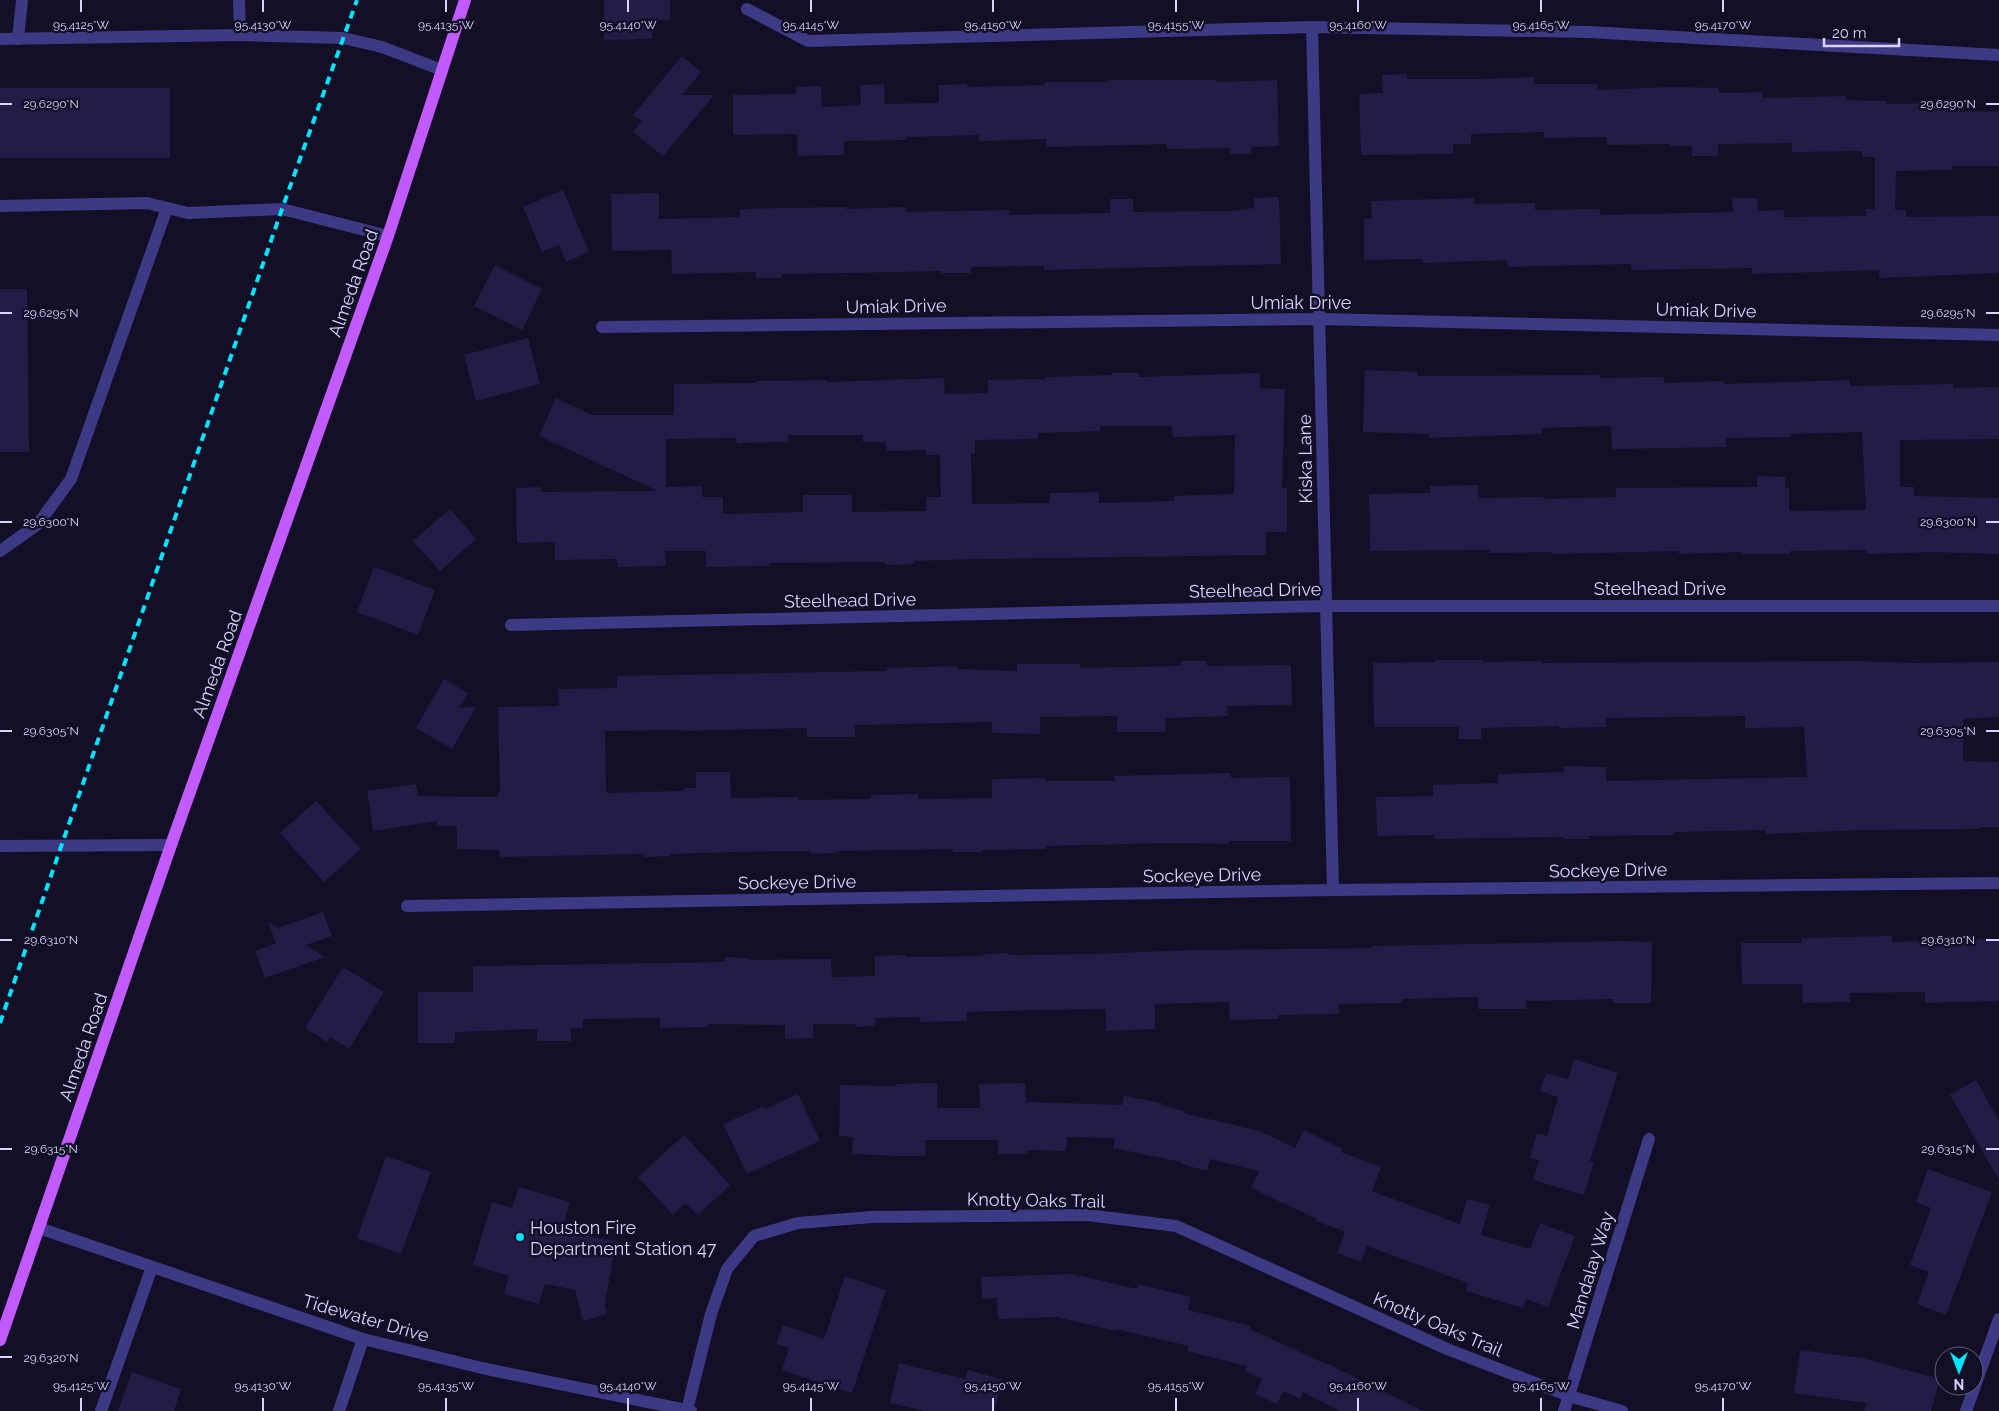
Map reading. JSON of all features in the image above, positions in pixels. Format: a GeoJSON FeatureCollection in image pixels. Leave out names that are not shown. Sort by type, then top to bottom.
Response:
{"type":"FeatureCollection","features":[{"type":"Feature","properties":{"kind":"main road","name":"Almeda Road"},"geometry":{"type":"LineString","coordinates":[[0,1340],[171,845],[388,236],[466,0]]}},
{"type":"Feature","properties":{"kind":"street"},"geometry":{"type":"LineString","coordinates":[[18,39],[22,0]]}},
{"type":"Feature","properties":{"kind":"street"},"geometry":{"type":"LineString","coordinates":[[239,0],[240,34]]}},
{"type":"Feature","properties":{"kind":"street"},"geometry":{"type":"LineString","coordinates":[[747,9],[808,41],[1312,27],[1588,32],[1999,55]]}},
{"type":"Feature","properties":{"kind":"street","name":"Kiska Lane"},"geometry":{"type":"LineString","coordinates":[[1312,27],[1333,890]]}},
{"type":"Feature","properties":{"kind":"street"},"geometry":{"type":"LineString","coordinates":[[0,39],[240,34],[343,38],[382,47],[442,70]]}},
{"type":"Feature","properties":{"kind":"street"},"geometry":{"type":"LineString","coordinates":[[0,206],[147,203],[188,212],[282,209],[388,236]]}},
{"type":"Feature","properties":{"kind":"street"},"geometry":{"type":"LineString","coordinates":[[2,548],[38,524],[71,479],[167,208]]}},
{"type":"Feature","properties":{"kind":"street","name":"Umiak Drive"},"geometry":{"type":"LineString","coordinates":[[602,327],[1319,319],[1999,334]]}},
{"type":"Feature","properties":{"kind":"street","name":"Steelhead Drive"},"geometry":{"type":"LineString","coordinates":[[511,625],[1326,606],[1999,606]]}},
{"type":"Feature","properties":{"kind":"street"},"geometry":{"type":"LineString","coordinates":[[0,846],[171,845]]}},
{"type":"Feature","properties":{"kind":"street","name":"Sockeye Drive"},"geometry":{"type":"LineString","coordinates":[[406,906],[1333,890],[1999,883]]}},
{"type":"Feature","properties":{"kind":"street","name":"Mandalay Way"},"geometry":{"type":"LineString","coordinates":[[1564,1411],[1648,1139]]}},
{"type":"Feature","properties":{"kind":"street","name":"Knotty Oaks Trail"},"geometry":{"type":"LineString","coordinates":[[689,1410],[711,1314],[727,1269],[754,1236],[798,1222],[872,1217],[1087,1215],[1176,1226],[1447,1349],[1569,1396],[1622,1411]]}},
{"type":"Feature","properties":{"kind":"street","name":"Tidewater Drive"},"geometry":{"type":"LineString","coordinates":[[39,1228],[363,1339],[482,1368],[689,1410]]}},
{"type":"Feature","properties":{"kind":"street"},"geometry":{"type":"LineString","coordinates":[[101,1411],[152,1267]]}},
{"type":"Feature","properties":{"kind":"street"},"geometry":{"type":"LineString","coordinates":[[1966,1411],[1999,1319]]}},
{"type":"Feature","properties":{"kind":"street"},"geometry":{"type":"LineString","coordinates":[[340,1411],[363,1339]]}},
{"type":"Feature","properties":{"kind":"building"},"geometry":{"type":"Polygon","coordinates":[[[604,0],[670,0],[670,20],[652,20],[652,39],[604,40],[604,0]]]}},
{"type":"Feature","properties":{"kind":"building"},"geometry":{"type":"Polygon","coordinates":[[[682,56],[701,72],[682,95],[714,95],[663,156],[633,132],[642,121],[633,115],[682,56]]]}},
{"type":"Feature","properties":{"kind":"building"},"geometry":{"type":"Polygon","coordinates":[[[1407,74],[1407,79],[1534,77],[1534,84],[1597,84],[1597,90],[1671,87],[1719,88],[1719,93],[1762,92],[1763,98],[1846,96],[1846,100],[1887,101],[1887,104],[1948,103],[1948,112],[1999,111],[1999,166],[1951,166],[1952,170],[1896,171],[1895,210],[1906,210],[1906,217],[1999,216],[1999,273],[1879,278],[1879,270],[1752,274],[1752,268],[1631,270],[1631,264],[1508,267],[1507,260],[1423,263],[1423,259],[1364,260],[1364,219],[1372,219],[1371,201],[1474,198],[1474,204],[1535,203],[1535,210],[1600,209],[1600,215],[1733,212],[1732,198],[1757,198],[1758,211],[1784,210],[1784,217],[1866,216],[1866,209],[1875,209],[1875,157],[1862,157],[1862,151],[1792,152],[1792,143],[1718,144],[1718,156],[1692,156],[1692,146],[1670,146],[1670,144],[1607,145],[1606,137],[1544,138],[1544,132],[1471,134],[1471,144],[1453,144],[1453,154],[1361,155],[1359,94],[1383,93],[1382,75],[1407,74]]]}},
{"type":"Feature","properties":{"kind":"building"},"geometry":{"type":"Polygon","coordinates":[[[1107,80],[1217,80],[1217,82],[1277,80],[1279,146],[1251,147],[1251,154],[1230,154],[1230,148],[1167,149],[1167,144],[1046,147],[1046,139],[979,141],[979,135],[906,137],[906,140],[844,141],[844,155],[798,156],[797,134],[733,135],[733,95],[796,94],[796,87],[821,86],[822,107],[861,105],[860,85],[884,84],[885,104],[939,103],[939,85],[967,84],[967,87],[1045,85],[1045,82],[1108,82],[1107,80]]]}},
{"type":"Feature","properties":{"kind":"building"},"geometry":{"type":"Polygon","coordinates":[[[0,88],[170,88],[170,158],[0,158],[0,88]]]}},
{"type":"Feature","properties":{"kind":"building"},"geometry":{"type":"Polygon","coordinates":[[[563,190],[589,252],[566,262],[559,245],[542,252],[523,207],[563,190]]]}},
{"type":"Feature","properties":{"kind":"building"},"geometry":{"type":"Polygon","coordinates":[[[659,193],[659,219],[740,217],[740,209],[846,207],[846,209],[906,207],[906,212],[1009,210],[1009,215],[1110,213],[1110,199],[1133,199],[1133,212],[1232,211],[1254,208],[1254,198],[1279,197],[1281,264],[1044,270],[1044,266],[971,267],[971,273],[941,273],[941,271],[781,274],[781,278],[756,278],[756,272],[672,274],[671,250],[612,251],[611,194],[659,193]]]}},
{"type":"Feature","properties":{"kind":"building"},"geometry":{"type":"Polygon","coordinates":[[[495,265],[542,289],[522,330],[474,306],[495,265]]]}},
{"type":"Feature","properties":{"kind":"building"},"geometry":{"type":"Polygon","coordinates":[[[0,289],[27,289],[29,452],[0,452],[0,289]]]}},
{"type":"Feature","properties":{"kind":"building"},"geometry":{"type":"Polygon","coordinates":[[[528,338],[540,384],[476,401],[464,355],[528,338]]]}},
{"type":"Feature","properties":{"kind":"building"},"geometry":{"type":"Polygon","coordinates":[[[1365,370],[1417,372],[1417,376],[1600,375],[1600,378],[1664,377],[1664,383],[1724,381],[1725,384],[1849,380],[1850,386],[1953,384],[1953,388],[1999,387],[1999,439],[1900,440],[1900,487],[1914,487],[1914,496],[1999,498],[1999,554],[1933,552],[1867,554],[1867,550],[1790,551],[1790,554],[1741,554],[1741,552],[1679,554],[1679,551],[1553,554],[1553,552],[1490,553],[1490,550],[1370,551],[1369,494],[1430,493],[1430,486],[1478,485],[1479,498],[1543,497],[1543,499],[1616,497],[1616,488],[1757,487],[1757,476],[1785,477],[1785,488],[1789,488],[1789,511],[1866,510],[1862,432],[1790,434],[1790,437],[1726,438],[1726,447],[1612,449],[1611,426],[1541,428],[1542,434],[1429,438],[1429,434],[1363,432],[1365,370]]]}},
{"type":"Feature","properties":{"kind":"building"},"geometry":{"type":"Polygon","coordinates":[[[1112,373],[1139,373],[1139,377],[1260,373],[1260,388],[1285,389],[1282,488],[1287,488],[1287,532],[1266,532],[1266,555],[974,559],[914,561],[914,564],[885,565],[885,562],[769,563],[769,566],[706,567],[706,551],[665,551],[666,566],[618,567],[617,559],[555,560],[555,542],[517,543],[516,488],[541,487],[541,492],[658,491],[539,436],[556,398],[592,415],[674,415],[674,384],[944,378],[945,394],[988,393],[988,380],[1112,375],[1112,373]],[[1100,426],[1100,431],[1038,433],[1038,439],[975,440],[975,454],[971,454],[972,504],[1050,503],[1050,493],[1099,492],[1099,503],[1174,501],[1174,496],[1234,494],[1235,435],[1173,437],[1172,426],[1100,426]],[[788,435],[788,442],[737,443],[736,438],[666,439],[666,487],[702,486],[702,497],[723,497],[723,514],[803,512],[803,495],[852,495],[852,512],[926,511],[926,497],[941,497],[940,455],[926,455],[926,450],[887,451],[886,442],[863,442],[863,435],[788,435]]]}},
{"type":"Feature","properties":{"kind":"building"},"geometry":{"type":"Polygon","coordinates":[[[450,509],[476,539],[440,571],[413,541],[450,509]]]}},
{"type":"Feature","properties":{"kind":"building"},"geometry":{"type":"Polygon","coordinates":[[[374,567],[435,590],[418,635],[357,612],[374,567]]]}},
{"type":"Feature","properties":{"kind":"building"},"geometry":{"type":"Polygon","coordinates":[[[1435,660],[1482,660],[1482,662],[1542,661],[1542,663],[1999,662],[1999,717],[1963,719],[1963,761],[1999,762],[1999,827],[1766,834],[1766,830],[1674,832],[1674,835],[1589,836],[1589,839],[1563,839],[1563,837],[1434,839],[1434,835],[1377,836],[1376,797],[1433,796],[1433,785],[1498,783],[1498,774],[1564,772],[1564,766],[1607,767],[1606,781],[1807,777],[1804,727],[1745,728],[1745,716],[1606,718],[1606,727],[1481,728],[1481,739],[1459,739],[1459,727],[1374,727],[1373,663],[1435,662],[1435,660]]]}},
{"type":"Feature","properties":{"kind":"building"},"geometry":{"type":"Polygon","coordinates":[[[1181,661],[1207,661],[1207,666],[1291,665],[1292,705],[1227,706],[1228,716],[1165,718],[1166,732],[1117,732],[1117,716],[1040,717],[1040,734],[992,733],[992,722],[855,725],[855,737],[807,737],[807,728],[605,731],[606,790],[607,793],[684,791],[684,788],[696,788],[696,772],[730,772],[731,798],[798,797],[798,800],[871,799],[871,795],[918,794],[918,799],[992,798],[992,779],[1045,778],[1045,781],[1115,781],[1114,776],[1231,773],[1231,778],[1290,777],[1291,841],[1229,841],[1229,844],[1170,843],[1046,846],[1046,849],[982,850],[982,852],[953,852],[953,849],[837,851],[837,853],[811,854],[811,851],[731,852],[670,854],[670,856],[644,857],[644,854],[500,857],[499,850],[457,849],[457,826],[437,826],[437,821],[373,831],[367,791],[416,784],[418,796],[498,797],[500,792],[498,707],[559,706],[558,689],[617,688],[617,676],[887,671],[887,668],[957,666],[957,669],[1017,671],[1017,664],[1080,664],[1081,668],[1181,666],[1181,661]]]}},
{"type":"Feature","properties":{"kind":"building"},"geometry":{"type":"Polygon","coordinates":[[[444,679],[468,693],[459,708],[476,707],[452,749],[416,728],[444,679]]]}},
{"type":"Feature","properties":{"kind":"building"},"geometry":{"type":"Polygon","coordinates":[[[316,801],[361,849],[324,882],[280,833],[316,801]]]}},
{"type":"Feature","properties":{"kind":"building"},"geometry":{"type":"Polygon","coordinates":[[[323,912],[332,936],[306,945],[325,957],[265,978],[255,951],[276,943],[268,922],[278,928],[323,912]]]}},
{"type":"Feature","properties":{"kind":"building"},"geometry":{"type":"Polygon","coordinates":[[[1892,936],[1892,942],[1999,939],[1999,1001],[1925,1003],[1925,992],[1850,993],[1850,1002],[1803,1003],[1802,984],[1742,984],[1741,943],[1802,943],[1801,938],[1892,936]]]}},
{"type":"Feature","properties":{"kind":"building"},"geometry":{"type":"Polygon","coordinates":[[[1622,941],[1652,942],[1651,1003],[1613,1003],[1613,999],[1526,1001],[1527,1009],[1478,1009],[1478,997],[1402,999],[1402,1003],[1339,1004],[1339,1014],[1278,1015],[1278,1019],[1230,1020],[1229,1002],[1155,1004],[1155,1029],[1106,1031],[1106,1009],[967,1012],[967,1021],[920,1022],[920,1017],[875,1018],[875,1026],[856,1027],[856,1024],[813,1024],[813,1038],[785,1039],[785,1025],[708,1024],[708,1027],[660,1028],[660,1018],[583,1019],[583,1028],[571,1028],[571,1041],[537,1041],[537,1029],[455,1032],[455,1043],[418,1043],[418,992],[473,992],[473,966],[725,962],[725,957],[749,958],[749,960],[831,959],[832,977],[875,976],[875,956],[983,956],[983,954],[1009,953],[1009,955],[1093,954],[1622,941]]]}},
{"type":"Feature","properties":{"kind":"building"},"geometry":{"type":"Polygon","coordinates":[[[343,967],[384,992],[349,1049],[330,1037],[327,1042],[305,1028],[343,967]]]}},
{"type":"Feature","properties":{"kind":"building"},"geometry":{"type":"Polygon","coordinates":[[[1574,1059],[1618,1073],[1590,1161],[1594,1162],[1584,1195],[1533,1180],[1539,1161],[1530,1158],[1537,1133],[1547,1136],[1558,1097],[1540,1091],[1546,1073],[1568,1079],[1574,1059]]]}},
{"type":"Feature","properties":{"kind":"building"},"geometry":{"type":"Polygon","coordinates":[[[1976,1080],[1999,1121],[1999,1180],[1950,1095],[1976,1080]]]}},
{"type":"Feature","properties":{"kind":"building"},"geometry":{"type":"Polygon","coordinates":[[[937,1083],[937,1108],[980,1108],[979,1084],[1025,1083],[1026,1102],[1122,1105],[1124,1096],[1162,1103],[1161,1105],[1184,1111],[1183,1113],[1260,1131],[1295,1148],[1304,1130],[1342,1149],[1341,1152],[1381,1167],[1372,1191],[1460,1224],[1467,1199],[1490,1205],[1481,1235],[1530,1249],[1540,1223],[1575,1236],[1548,1307],[1526,1299],[1523,1308],[1466,1291],[1468,1283],[1367,1246],[1361,1262],[1337,1253],[1345,1232],[1316,1221],[1317,1219],[1251,1188],[1259,1171],[1210,1159],[1207,1171],[1181,1164],[1181,1162],[1113,1148],[1115,1138],[1067,1137],[1066,1151],[1027,1150],[1027,1154],[998,1154],[998,1140],[925,1140],[926,1156],[897,1156],[852,1154],[853,1137],[839,1136],[840,1085],[896,1086],[896,1084],[937,1083]]]}},
{"type":"Feature","properties":{"kind":"building"},"geometry":{"type":"Polygon","coordinates":[[[798,1094],[820,1141],[747,1174],[723,1124],[764,1106],[765,1109],[798,1094]]]}},
{"type":"Feature","properties":{"kind":"building"},"geometry":{"type":"Polygon","coordinates":[[[684,1135],[730,1185],[698,1215],[685,1203],[673,1215],[638,1177],[684,1135]]]}},
{"type":"Feature","properties":{"kind":"building"},"geometry":{"type":"Polygon","coordinates":[[[386,1156],[431,1172],[401,1254],[357,1238],[386,1156]]]}},
{"type":"Feature","properties":{"kind":"building"},"geometry":{"type":"Polygon","coordinates":[[[1928,1169],[1992,1192],[1946,1315],[1917,1304],[1929,1272],[1910,1265],[1931,1208],[1916,1202],[1928,1169]]]}},
{"type":"Feature","properties":{"kind":"building","name":"Houston Fire Department Station 47"},"geometry":{"type":"Polygon","coordinates":[[[519,1187],[570,1202],[561,1231],[616,1241],[605,1304],[607,1314],[583,1321],[575,1290],[545,1284],[539,1304],[504,1294],[509,1276],[473,1265],[492,1202],[512,1208],[519,1187]]]}},
{"type":"Feature","properties":{"kind":"building"},"geometry":{"type":"Polygon","coordinates":[[[1072,1274],[1137,1289],[1138,1284],[1191,1297],[1188,1310],[1251,1326],[1250,1329],[1328,1364],[1423,1411],[1340,1411],[1303,1392],[1300,1399],[1283,1391],[1277,1404],[1255,1394],[1262,1379],[1245,1371],[1247,1366],[1187,1351],[1189,1346],[1057,1317],[998,1319],[997,1298],[982,1299],[981,1277],[1072,1274]]]}},
{"type":"Feature","properties":{"kind":"building"},"geometry":{"type":"Polygon","coordinates":[[[845,1276],[886,1290],[852,1393],[782,1370],[789,1348],[776,1344],[783,1325],[824,1339],[845,1276]]]}},
{"type":"Feature","properties":{"kind":"building"},"geometry":{"type":"Polygon","coordinates":[[[1800,1350],[1863,1358],[1934,1377],[1935,1396],[1931,1411],[1864,1411],[1866,1403],[1794,1393],[1800,1350]]]}},
{"type":"Feature","properties":{"kind":"building"},"geometry":{"type":"Polygon","coordinates":[[[899,1363],[965,1379],[968,1370],[1003,1380],[994,1411],[925,1411],[890,1403],[899,1363]]]}},
{"type":"Feature","properties":{"kind":"building"},"geometry":{"type":"Polygon","coordinates":[[[132,1372],[181,1389],[174,1411],[118,1411],[132,1372]]]}},
{"type":"Feature","properties":{"kind":"railway"},"geometry":{"type":"LineString","coordinates":[[0,1023],[282,209],[357,0]]}},
{"type":"Feature","properties":{"kind":"place","name":"Houston Fire Department Station 47"},"geometry":{"type":"Point","coordinates":[520,1237]}}]}
